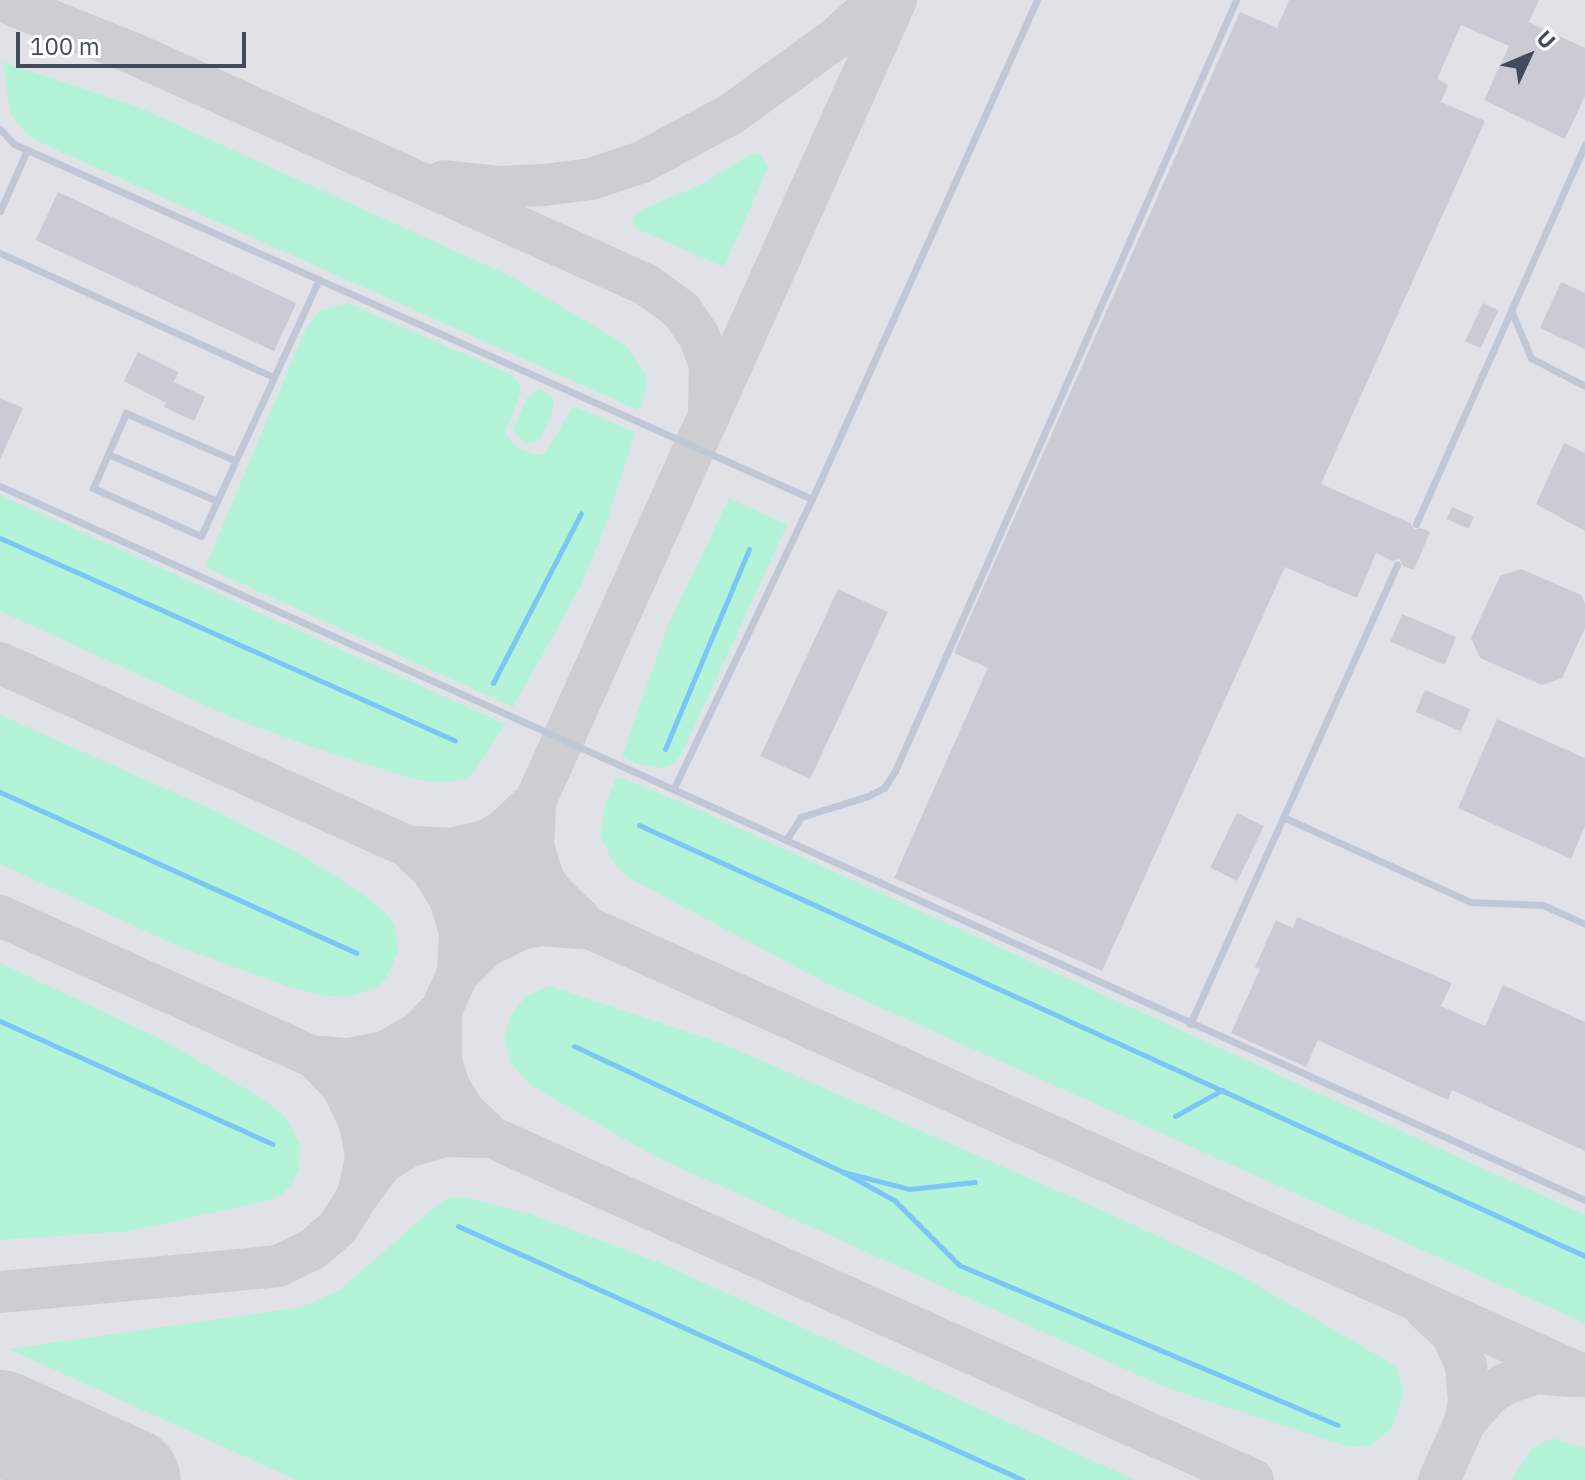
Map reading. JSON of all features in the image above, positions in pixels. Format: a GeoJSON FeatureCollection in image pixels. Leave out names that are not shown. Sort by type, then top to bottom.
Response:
{"type":"FeatureCollection","features":[{"type":"Feature","properties":{"kind":"lane"},"geometry":{"type":"LineString","coordinates":[[674,788],[812,499],[1037,0]]}},
{"type":"Feature","properties":{"kind":"lane"},"geometry":{"type":"LineString","coordinates":[[786,840],[801,817],[868,796],[884,788],[895,771],[1236,0]]}},
{"type":"Feature","properties":{"kind":"lane"},"geometry":{"type":"LineString","coordinates":[[0,129],[8,140],[27,150],[812,499]]}},
{"type":"Feature","properties":{"kind":"lane"},"geometry":{"type":"LineString","coordinates":[[1416,524],[1585,144]]}},
{"type":"Feature","properties":{"kind":"lane"},"geometry":{"type":"LineString","coordinates":[[0,211],[27,150]]}},
{"type":"Feature","properties":{"kind":"lane"},"geometry":{"type":"LineString","coordinates":[[0,253],[273,377]]}},
{"type":"Feature","properties":{"kind":"lane"},"geometry":{"type":"LineString","coordinates":[[234,460],[126,413],[93,488],[201,536],[319,279]]}},
{"type":"Feature","properties":{"kind":"lane"},"geometry":{"type":"LineString","coordinates":[[1511,310],[1531,358],[1585,386]]}},
{"type":"Feature","properties":{"kind":"lane"},"geometry":{"type":"LineString","coordinates":[[108,454],[217,501]]}},
{"type":"Feature","properties":{"kind":"lane"},"geometry":{"type":"LineString","coordinates":[[0,486],[1585,1200]]}},
{"type":"Feature","properties":{"kind":"lane"},"geometry":{"type":"LineString","coordinates":[[1190,1024],[1397,565]]}},
{"type":"Feature","properties":{"kind":"lane"},"geometry":{"type":"LineString","coordinates":[[1283,817],[1470,902],[1543,905],[1585,924]]}},
{"type":"Feature","properties":{"kind":"shaded area"},"geometry":{"type":"Polygon","coordinates":[[[0,0],[1585,0],[1585,1480],[0,1480],[0,0]]]}},
{"type":"Feature","properties":{"kind":"green space"},"geometry":{"type":"Polygon","coordinates":[[[3,62],[138,107],[508,275],[626,345],[645,374],[647,384],[641,407],[636,409],[39,142],[25,133],[10,112],[3,62]]]}},
{"type":"Feature","properties":{"kind":"green space"},"geometry":{"type":"Polygon","coordinates":[[[753,153],[761,155],[768,168],[724,267],[633,227],[633,218],[641,210],[702,184],[753,153]]]}},
{"type":"Feature","properties":{"kind":"green space"},"geometry":{"type":"Polygon","coordinates":[[[348,303],[512,375],[519,383],[521,392],[505,434],[516,447],[536,455],[545,454],[573,406],[635,432],[606,525],[581,586],[513,707],[205,567],[306,328],[319,311],[348,303]]]}},
{"type":"Feature","properties":{"kind":"green space"},"geometry":{"type":"Polygon","coordinates":[[[540,389],[553,398],[553,410],[540,440],[527,444],[517,437],[513,429],[526,399],[540,389]]]}},
{"type":"Feature","properties":{"kind":"green space"},"geometry":{"type":"Polygon","coordinates":[[[0,495],[505,724],[475,771],[467,778],[441,783],[413,779],[233,718],[0,611],[0,495]]]}},
{"type":"Feature","properties":{"kind":"green space"},"geometry":{"type":"Polygon","coordinates":[[[729,498],[787,525],[681,755],[673,764],[663,768],[636,764],[622,756],[668,625],[729,498]]]}},
{"type":"Feature","properties":{"kind":"green space"},"geometry":{"type":"Polygon","coordinates":[[[0,715],[218,812],[305,857],[361,893],[388,915],[395,927],[398,952],[386,978],[377,987],[348,997],[325,996],[289,987],[182,948],[0,864],[0,715]]]}},
{"type":"Feature","properties":{"kind":"green space"},"geometry":{"type":"Polygon","coordinates":[[[617,776],[695,808],[1585,1215],[1585,1323],[830,985],[629,878],[614,864],[600,836],[605,804],[617,776]]]}},
{"type":"Feature","properties":{"kind":"green space"},"geometry":{"type":"Polygon","coordinates":[[[0,963],[167,1042],[261,1098],[285,1117],[300,1144],[299,1169],[291,1185],[281,1195],[266,1201],[130,1231],[0,1240],[0,963]]]}},
{"type":"Feature","properties":{"kind":"green space"},"geometry":{"type":"Polygon","coordinates":[[[550,986],[726,1045],[1108,1213],[1236,1273],[1396,1366],[1404,1391],[1392,1428],[1370,1446],[1349,1447],[1167,1388],[654,1156],[529,1084],[511,1063],[504,1039],[510,1016],[526,996],[550,986]]]}},
{"type":"Feature","properties":{"kind":"green space"},"geometry":{"type":"Polygon","coordinates":[[[465,1197],[530,1214],[665,1265],[1135,1480],[296,1480],[9,1349],[302,1307],[341,1289],[438,1204],[449,1198],[465,1197]]]}},
{"type":"Feature","properties":{"kind":"green space"},"geometry":{"type":"Polygon","coordinates":[[[1552,1438],[1585,1448],[1585,1480],[1512,1480],[1531,1449],[1552,1438]]]}},
{"type":"Feature","properties":{"kind":"building"},"geometry":{"type":"Polygon","coordinates":[[[1289,0],[1539,0],[1529,22],[1585,48],[1585,96],[1565,139],[1484,100],[1509,46],[1461,25],[1437,79],[1448,85],[1441,102],[1485,121],[1321,484],[1410,523],[1414,530],[1421,528],[1430,532],[1414,570],[1403,566],[1400,559],[1392,561],[1376,553],[1357,598],[1285,567],[1102,971],[894,878],[988,668],[954,653],[1240,12],[1277,28],[1289,0]]]}},
{"type":"Feature","properties":{"kind":"building"},"geometry":{"type":"Polygon","coordinates":[[[58,192],[296,303],[274,351],[36,240],[58,192]]]}},
{"type":"Feature","properties":{"kind":"building"},"geometry":{"type":"Polygon","coordinates":[[[1561,282],[1585,293],[1585,349],[1540,328],[1561,282]]]}},
{"type":"Feature","properties":{"kind":"building"},"geometry":{"type":"Polygon","coordinates":[[[1483,303],[1498,310],[1481,348],[1465,341],[1483,303]]]}},
{"type":"Feature","properties":{"kind":"building"},"geometry":{"type":"Polygon","coordinates":[[[138,352],[178,372],[174,382],[205,397],[194,421],[164,407],[166,403],[124,381],[138,352]]]}},
{"type":"Feature","properties":{"kind":"building"},"geometry":{"type":"Polygon","coordinates":[[[0,398],[23,408],[0,460],[0,398]]]}},
{"type":"Feature","properties":{"kind":"building"},"geometry":{"type":"Polygon","coordinates":[[[1564,443],[1585,453],[1585,531],[1536,504],[1564,443]]]}},
{"type":"Feature","properties":{"kind":"building"},"geometry":{"type":"Polygon","coordinates":[[[1452,507],[1474,517],[1469,529],[1447,519],[1452,507]]]}},
{"type":"Feature","properties":{"kind":"building"},"geometry":{"type":"Polygon","coordinates":[[[1521,569],[1581,595],[1585,604],[1585,628],[1562,678],[1542,685],[1480,658],[1471,638],[1500,576],[1521,569]]]}},
{"type":"Feature","properties":{"kind":"building"},"geometry":{"type":"Polygon","coordinates":[[[838,589],[888,612],[810,779],[760,756],[838,589]]]}},
{"type":"Feature","properties":{"kind":"building"},"geometry":{"type":"Polygon","coordinates":[[[1402,614],[1456,637],[1445,665],[1390,642],[1402,614]]]}},
{"type":"Feature","properties":{"kind":"building"},"geometry":{"type":"Polygon","coordinates":[[[1425,690],[1470,709],[1461,731],[1416,712],[1425,690]]]}},
{"type":"Feature","properties":{"kind":"building"},"geometry":{"type":"Polygon","coordinates":[[[1497,719],[1585,758],[1585,826],[1571,859],[1458,808],[1497,719]]]}},
{"type":"Feature","properties":{"kind":"building"},"geometry":{"type":"Polygon","coordinates":[[[1237,813],[1264,826],[1237,881],[1210,868],[1237,813]]]}},
{"type":"Feature","properties":{"kind":"building"},"geometry":{"type":"Polygon","coordinates":[[[1297,917],[1452,983],[1441,1006],[1485,1026],[1503,985],[1585,1022],[1585,1151],[1452,1090],[1448,1100],[1318,1040],[1306,1067],[1231,1033],[1260,969],[1255,967],[1276,920],[1293,928],[1297,917]]]}},
{"type":"Feature","properties":{"kind":"waterway"},"geometry":{"type":"LineString","coordinates":[[493,683],[581,513]]}},
{"type":"Feature","properties":{"kind":"waterway"},"geometry":{"type":"LineString","coordinates":[[0,538],[455,741]]}},
{"type":"Feature","properties":{"kind":"waterway"},"geometry":{"type":"LineString","coordinates":[[665,749],[749,549]]}},
{"type":"Feature","properties":{"kind":"waterway"},"geometry":{"type":"LineString","coordinates":[[0,792],[356,953]]}},
{"type":"Feature","properties":{"kind":"waterway"},"geometry":{"type":"LineString","coordinates":[[639,825],[1585,1256]]}},
{"type":"Feature","properties":{"kind":"waterway"},"geometry":{"type":"LineString","coordinates":[[0,1021],[272,1144]]}},
{"type":"Feature","properties":{"kind":"waterway"},"geometry":{"type":"LineString","coordinates":[[574,1046],[843,1172],[909,1189],[975,1182]]}},
{"type":"Feature","properties":{"kind":"waterway"},"geometry":{"type":"LineString","coordinates":[[1175,1116],[1222,1090]]}},
{"type":"Feature","properties":{"kind":"waterway"},"geometry":{"type":"LineString","coordinates":[[843,1172],[894,1200],[959,1265],[1338,1425]]}},
{"type":"Feature","properties":{"kind":"waterway"},"geometry":{"type":"LineString","coordinates":[[458,1226],[1023,1480]]}},
{"type":"Feature","properties":{"kind":"taxiway"},"geometry":{"type":"LineString","coordinates":[[0,0],[132,53],[647,285],[682,311],[699,336],[710,365],[709,409]]}},
{"type":"Feature","properties":{"kind":"taxiway"},"geometry":{"type":"LineString","coordinates":[[444,181],[498,187],[544,185],[591,179],[642,162],[731,114],[835,39],[878,0]]}},
{"type":"Feature","properties":{"kind":"taxiway"},"geometry":{"type":"LineString","coordinates":[[0,1292],[278,1266],[313,1249],[338,1227],[358,1195],[896,0]]}},
{"type":"Feature","properties":{"kind":"taxiway"},"geometry":{"type":"LineString","coordinates":[[0,663],[1585,1376]]}},
{"type":"Feature","properties":{"kind":"taxiway"},"geometry":{"type":"LineString","coordinates":[[416,847],[450,849],[485,841],[503,831],[529,807]]}},
{"type":"Feature","properties":{"kind":"taxiway"},"geometry":{"type":"LineString","coordinates":[[535,809],[533,846],[543,878],[552,892],[580,919]]}},
{"type":"Feature","properties":{"kind":"taxiway"},"geometry":{"type":"LineString","coordinates":[[414,853],[433,871],[450,899],[460,931],[458,967]]}},
{"type":"Feature","properties":{"kind":"taxiway"},"geometry":{"type":"LineString","coordinates":[[0,916],[1253,1480]]}},
{"type":"Feature","properties":{"kind":"taxiway"},"geometry":{"type":"LineString","coordinates":[[463,969],[485,947],[521,929],[542,925],[578,928]]}},
{"type":"Feature","properties":{"kind":"taxiway"},"geometry":{"type":"LineString","coordinates":[[323,1057],[348,1059],[385,1052],[420,1032],[435,1016]]}},
{"type":"Feature","properties":{"kind":"taxiway"},"geometry":{"type":"LineString","coordinates":[[441,1017],[441,1060],[448,1085],[465,1112],[483,1129]]}},
{"type":"Feature","properties":{"kind":"taxiway"},"geometry":{"type":"LineString","coordinates":[[320,1063],[343,1087],[360,1123],[366,1158],[358,1195],[383,1162],[410,1146],[444,1136],[484,1137]]}},
{"type":"Feature","properties":{"kind":"taxiway"},"geometry":{"type":"LineString","coordinates":[[1426,1310],[1452,1334],[1466,1366],[1469,1402],[1465,1422]]}},
{"type":"Feature","properties":{"kind":"taxiway"},"geometry":{"type":"LineString","coordinates":[[1439,1480],[1465,1422],[1489,1394],[1505,1384],[1537,1373],[1574,1376]]}},
{"type":"Feature","properties":{"kind":"runway"},"geometry":{"type":"LineString","coordinates":[[0,1422],[129,1480]]}}]}
